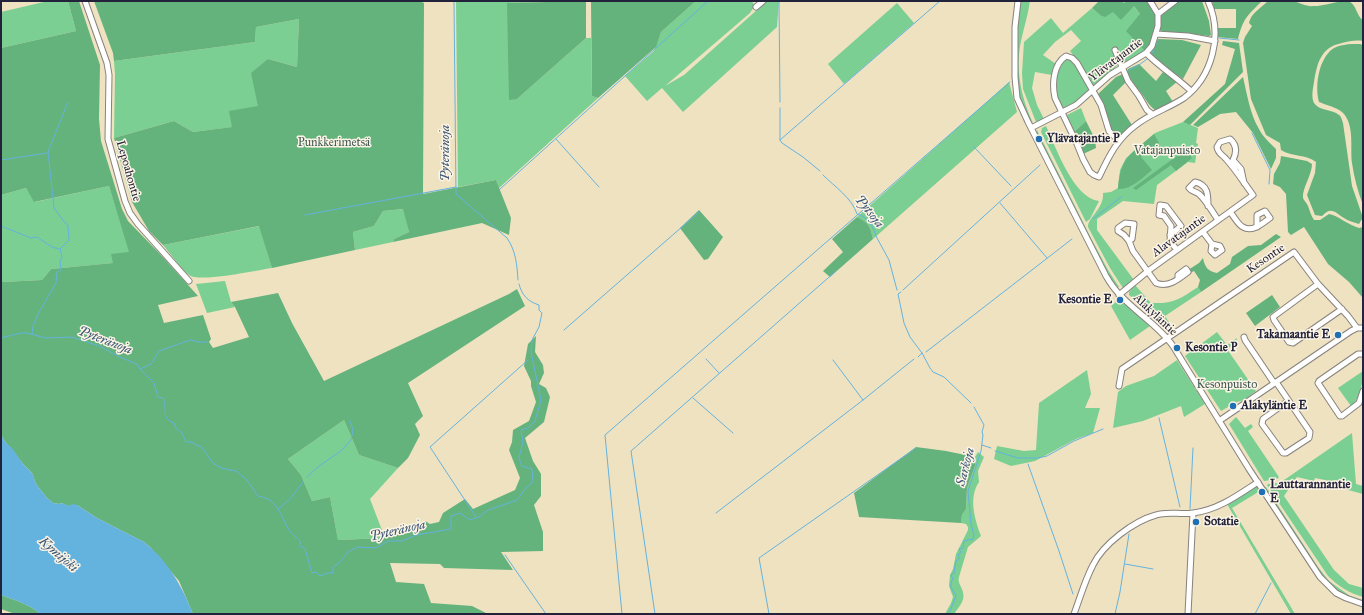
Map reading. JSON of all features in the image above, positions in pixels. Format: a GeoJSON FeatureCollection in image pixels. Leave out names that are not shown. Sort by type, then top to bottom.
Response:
{"type":"FeatureCollection","features":[{"type":"Feature","properties":{"kind":"street","name":"Lepoahontie"},"geometry":{"type":"LineString","coordinates":[[85,1],[108,63],[107,135],[125,201],[130,213],[138,224],[189,281]]}},
{"type":"Feature","properties":{"kind":"street"},"geometry":{"type":"LineString","coordinates":[[756,7],[763,1]]}},
{"type":"Feature","properties":{"kind":"street","name":"Alakyläntie"},"geometry":{"type":"LineString","coordinates":[[1018,1],[1015,27],[1016,88],[1019,102],[1096,258],[1119,295],[1149,320],[1167,338],[1179,355],[1258,482],[1320,577],[1336,593],[1363,604]]}},
{"type":"Feature","properties":{"kind":"street"},"geometry":{"type":"LineString","coordinates":[[1150,1],[1158,14],[1175,1]]}},
{"type":"Feature","properties":{"kind":"street"},"geometry":{"type":"LineString","coordinates":[[1119,141],[1109,131],[1100,105],[1074,60],[1068,56],[1063,58],[1057,68],[1053,83],[1055,98],[1088,169],[1092,174],[1099,176],[1107,157],[1119,141],[1135,125],[1152,114],[1177,102],[1191,91],[1201,80],[1209,66],[1215,41],[1212,13],[1208,1]]}},
{"type":"Feature","properties":{"kind":"street","name":"Ylävatajantie"},"geometry":{"type":"LineString","coordinates":[[1031,128],[1076,105],[1110,75],[1146,53],[1152,46],[1156,34],[1158,14]]}},
{"type":"Feature","properties":{"kind":"street"},"geometry":{"type":"LineString","coordinates":[[1156,34],[1188,36],[1215,41]]}},
{"type":"Feature","properties":{"kind":"street"},"geometry":{"type":"LineString","coordinates":[[1115,50],[1128,81],[1147,110],[1152,114]]}},
{"type":"Feature","properties":{"kind":"street"},"geometry":{"type":"LineString","coordinates":[[1146,53],[1161,68],[1177,78],[1191,91]]}},
{"type":"Feature","properties":{"kind":"street","name":"Alavatajantie"},"geometry":{"type":"LineString","coordinates":[[1119,295],[1148,271],[1253,195],[1231,161]]}},
{"type":"Feature","properties":{"kind":"street"},"geometry":{"type":"LineString","coordinates":[[1208,206],[1208,193],[1201,184],[1194,182],[1189,188],[1191,191],[1199,194],[1218,220]]}},
{"type":"Feature","properties":{"kind":"street"},"geometry":{"type":"LineString","coordinates":[[1170,235],[1181,226],[1166,206],[1160,205],[1159,215],[1164,216],[1171,226],[1170,235],[1170,241],[1177,250]]}},
{"type":"Feature","properties":{"kind":"street"},"geometry":{"type":"LineString","coordinates":[[1230,212],[1243,228],[1257,227]]}},
{"type":"Feature","properties":{"kind":"street"},"geometry":{"type":"LineString","coordinates":[[1203,232],[1212,244]]}},
{"type":"Feature","properties":{"kind":"street"},"geometry":{"type":"LineString","coordinates":[[1129,241],[1133,251],[1156,283],[1161,284],[1173,282],[1178,279]]}},
{"type":"Feature","properties":{"kind":"street","name":"Kesontie"},"geometry":{"type":"LineString","coordinates":[[1167,338],[1294,252],[1318,284],[1342,309],[1357,328]]}},
{"type":"Feature","properties":{"kind":"street"},"geometry":{"type":"LineString","coordinates":[[1318,284],[1273,317],[1289,342],[1293,343],[1342,309]]}},
{"type":"Feature","properties":{"kind":"street"},"geometry":{"type":"LineString","coordinates":[[1219,420],[1357,328],[1363,328]]}},
{"type":"Feature","properties":{"kind":"street"},"geometry":{"type":"LineString","coordinates":[[1244,337],[1310,432],[1309,438],[1286,453],[1283,453],[1262,422],[1263,419],[1288,401]]}},
{"type":"Feature","properties":{"kind":"street"},"geometry":{"type":"LineString","coordinates":[[1119,386],[1120,372],[1122,369],[1167,338]]}},
{"type":"Feature","properties":{"kind":"street"},"geometry":{"type":"LineString","coordinates":[[1363,354],[1358,354],[1319,381],[1318,384],[1338,414],[1342,416],[1359,403],[1363,391]]}},
{"type":"Feature","properties":{"kind":"street"},"geometry":{"type":"LineString","coordinates":[[1074,614],[1093,564],[1112,542],[1137,524],[1156,515],[1167,513],[1193,513],[1219,506],[1228,502],[1258,482]]}},
{"type":"Feature","properties":{"kind":"street"},"geometry":{"type":"LineString","coordinates":[[1188,614],[1193,513]]}},
{"type":"Feature","properties":{"kind":"green space"},"geometry":{"type":"Polygon","coordinates":[[[48,1],[68,1],[76,31],[1,48],[1,12],[48,1]]]}},
{"type":"Feature","properties":{"kind":"green space"},"geometry":{"type":"Polygon","coordinates":[[[68,1],[79,1],[100,65],[99,119],[101,141],[122,209],[128,221],[198,296],[158,305],[164,323],[203,315],[211,339],[209,342],[213,348],[249,337],[235,307],[231,302],[278,293],[292,323],[324,381],[517,289],[525,306],[408,383],[423,416],[415,424],[420,435],[408,458],[398,468],[359,455],[344,420],[288,459],[301,475],[312,501],[330,497],[338,540],[385,538],[411,531],[425,521],[430,524],[439,522],[443,513],[465,499],[473,509],[515,490],[520,478],[509,450],[512,442],[513,430],[529,421],[536,402],[531,381],[524,366],[528,344],[536,336],[535,352],[543,365],[544,373],[539,384],[546,388],[550,397],[544,422],[525,438],[533,461],[541,474],[541,496],[534,505],[543,532],[543,551],[501,552],[513,570],[444,568],[440,564],[390,563],[396,582],[424,584],[431,603],[472,606],[488,614],[193,614],[179,581],[150,547],[144,542],[97,518],[77,505],[68,506],[62,503],[53,503],[36,484],[32,473],[6,443],[1,435],[1,283],[42,280],[51,269],[113,263],[111,254],[129,252],[109,186],[34,202],[26,188],[1,195],[1,48],[76,31],[68,1]]]}},
{"type":"Feature","properties":{"kind":"green space","name":"Punkkerimetsä"},"geometry":{"type":"Polygon","coordinates":[[[94,1],[420,1],[424,3],[423,194],[496,180],[511,218],[509,235],[482,223],[393,242],[394,239],[409,232],[403,209],[383,211],[374,226],[353,232],[355,250],[272,268],[259,226],[163,245],[149,231],[132,202],[114,138],[174,121],[193,132],[232,127],[229,111],[258,106],[251,73],[268,59],[297,67],[299,19],[256,27],[255,42],[114,61],[113,53],[94,1]]]}},
{"type":"Feature","properties":{"kind":"green space"},"geometry":{"type":"Polygon","coordinates":[[[456,1],[586,1],[507,3],[517,99],[586,38],[591,38],[592,96],[598,98],[499,188],[496,180],[458,187],[456,1]]]}},
{"type":"Feature","properties":{"kind":"green space"},"geometry":{"type":"Polygon","coordinates":[[[586,1],[586,38],[517,99],[509,100],[507,3],[586,1]]]}},
{"type":"Feature","properties":{"kind":"green space"},"geometry":{"type":"Polygon","coordinates":[[[591,1],[696,1],[661,32],[656,47],[598,98],[592,96],[591,1]]]}},
{"type":"Feature","properties":{"kind":"green space"},"geometry":{"type":"Polygon","coordinates":[[[696,1],[751,1],[755,5],[750,13],[665,86],[684,75],[767,1],[779,1],[777,27],[683,112],[662,88],[647,101],[625,76],[654,51],[661,32],[696,1]]]}},
{"type":"Feature","properties":{"kind":"green space"},"geometry":{"type":"Polygon","coordinates":[[[1021,1],[1030,1],[1019,51],[1020,83],[1025,103],[1033,123],[1030,121],[1021,101],[1017,79],[1016,45],[1021,1]]]}},
{"type":"Feature","properties":{"kind":"green space"},"geometry":{"type":"Polygon","coordinates":[[[1099,1],[1122,1],[1124,3],[1126,1],[1148,1],[1155,13],[1156,25],[1152,39],[1145,51],[1126,31],[1140,14],[1134,6],[1121,20],[1113,12],[1105,17],[1100,15],[1092,8],[1099,1]]]}},
{"type":"Feature","properties":{"kind":"green space"},"geometry":{"type":"Polygon","coordinates":[[[1178,1],[1202,1],[1209,21],[1211,35],[1164,32],[1159,30],[1161,16],[1178,1]]]}},
{"type":"Feature","properties":{"kind":"green space"},"geometry":{"type":"Polygon","coordinates":[[[1212,1],[1262,1],[1247,17],[1242,26],[1238,39],[1217,37],[1217,28],[1236,28],[1236,9],[1214,9],[1212,1]]]}},
{"type":"Feature","properties":{"kind":"green space"},"geometry":{"type":"Polygon","coordinates":[[[1268,1],[1293,1],[1311,6],[1348,1],[1353,5],[1363,20],[1363,41],[1350,41],[1335,45],[1329,48],[1321,57],[1317,68],[1312,95],[1316,106],[1336,113],[1342,119],[1352,186],[1362,215],[1362,219],[1359,224],[1347,220],[1333,211],[1328,211],[1322,216],[1315,215],[1307,195],[1315,173],[1316,162],[1312,159],[1290,154],[1281,150],[1280,143],[1266,135],[1251,99],[1243,43],[1252,26],[1249,23],[1250,19],[1268,1]]]}},
{"type":"Feature","properties":{"kind":"green space"},"geometry":{"type":"Polygon","coordinates":[[[897,3],[914,23],[844,84],[828,64],[897,3]]]}},
{"type":"Feature","properties":{"kind":"green space"},"geometry":{"type":"Polygon","coordinates":[[[1134,6],[1140,14],[1145,51],[1124,64],[1119,64],[1094,86],[1070,51],[1081,41],[1071,30],[1055,42],[1043,55],[1056,64],[1052,75],[1035,72],[1032,88],[1037,105],[1044,119],[1036,122],[1023,89],[1022,73],[1024,42],[1051,18],[1063,33],[1092,8],[1100,15],[1134,6]]]}},
{"type":"Feature","properties":{"kind":"green space"},"geometry":{"type":"Polygon","coordinates":[[[299,19],[297,67],[268,59],[258,107],[233,127],[193,132],[174,121],[114,138],[114,61],[255,42],[256,27],[299,19]]]}},
{"type":"Feature","properties":{"kind":"green space"},"geometry":{"type":"Polygon","coordinates":[[[1158,39],[1182,40],[1201,45],[1183,79],[1150,54],[1158,39]]]}},
{"type":"Feature","properties":{"kind":"green space"},"geometry":{"type":"Polygon","coordinates":[[[1223,41],[1239,43],[1243,72],[1190,125],[1183,122],[1225,84],[1235,49],[1222,45],[1223,41]]]}},
{"type":"Feature","properties":{"kind":"green space"},"geometry":{"type":"Polygon","coordinates":[[[1348,44],[1363,45],[1363,205],[1356,184],[1353,168],[1349,123],[1340,110],[1319,102],[1317,89],[1320,68],[1330,51],[1348,44]]]}},
{"type":"Feature","properties":{"kind":"green space"},"geometry":{"type":"Polygon","coordinates":[[[1066,59],[1073,61],[1089,90],[1076,102],[1062,108],[1056,89],[1056,75],[1061,64],[1066,59]]]}},
{"type":"Feature","properties":{"kind":"green space"},"geometry":{"type":"Polygon","coordinates":[[[1139,64],[1156,81],[1163,72],[1178,81],[1166,91],[1173,102],[1155,110],[1151,106],[1133,82],[1127,71],[1128,69],[1139,64]]]}},
{"type":"Feature","properties":{"kind":"green space"},"geometry":{"type":"Polygon","coordinates":[[[1123,74],[1126,82],[1113,95],[1132,125],[1119,137],[1111,130],[1097,95],[1116,77],[1123,74]]]}},
{"type":"Feature","properties":{"kind":"green space"},"geometry":{"type":"Polygon","coordinates":[[[1243,77],[1253,117],[1262,135],[1276,149],[1276,158],[1271,169],[1253,133],[1236,112],[1220,114],[1198,127],[1193,125],[1243,77]]]}},
{"type":"Feature","properties":{"kind":"green space"},"geometry":{"type":"Polygon","coordinates":[[[1009,82],[1017,112],[873,239],[868,225],[857,217],[1009,82]]]}},
{"type":"Feature","properties":{"kind":"green space"},"geometry":{"type":"Polygon","coordinates":[[[1081,108],[1086,121],[1074,132],[1065,116],[1081,108]]]}},
{"type":"Feature","properties":{"kind":"green space"},"geometry":{"type":"Polygon","coordinates":[[[1086,121],[1095,139],[1096,148],[1083,154],[1074,132],[1086,121]]]}},
{"type":"Feature","properties":{"kind":"green space","name":"Vatajanpuisto"},"geometry":{"type":"Polygon","coordinates":[[[1183,122],[1198,128],[1196,143],[1198,144],[1195,163],[1188,162],[1157,185],[1154,204],[1123,201],[1097,219],[1097,230],[1134,280],[1123,288],[1110,268],[1088,227],[1090,220],[1101,204],[1103,193],[1111,192],[1118,188],[1120,170],[1126,158],[1155,133],[1183,122]]]}},
{"type":"Feature","properties":{"kind":"green space"},"geometry":{"type":"Polygon","coordinates":[[[1046,126],[1060,158],[1073,181],[1081,191],[1090,198],[1099,201],[1090,219],[1086,222],[1041,132],[1042,128],[1046,126]]]}},
{"type":"Feature","properties":{"kind":"green space"},"geometry":{"type":"Polygon","coordinates":[[[1037,130],[1091,238],[1119,287],[1117,288],[1099,259],[1036,132],[1037,130]]]}},
{"type":"Feature","properties":{"kind":"green space"},"geometry":{"type":"Polygon","coordinates":[[[1154,134],[1159,143],[1141,157],[1152,170],[1132,186],[1118,189],[1119,178],[1124,163],[1133,152],[1154,134]]]}},
{"type":"Feature","properties":{"kind":"green space"},"geometry":{"type":"Polygon","coordinates":[[[1185,150],[1192,158],[1176,171],[1171,165],[1136,190],[1133,188],[1185,150]]]}},
{"type":"Feature","properties":{"kind":"green space"},"geometry":{"type":"Polygon","coordinates":[[[1281,156],[1307,161],[1312,164],[1303,198],[1308,205],[1314,220],[1320,220],[1329,214],[1355,227],[1363,227],[1363,298],[1349,282],[1328,264],[1304,227],[1291,235],[1288,232],[1286,194],[1280,187],[1273,184],[1274,174],[1280,163],[1281,156]]]}},
{"type":"Feature","properties":{"kind":"green space"},"geometry":{"type":"Polygon","coordinates":[[[109,186],[130,252],[114,263],[51,269],[42,280],[1,283],[1,195],[26,188],[35,202],[109,186]]]}},
{"type":"Feature","properties":{"kind":"green space"},"geometry":{"type":"Polygon","coordinates":[[[404,209],[409,232],[394,239],[393,242],[355,250],[353,232],[374,226],[383,211],[404,209]]]}},
{"type":"Feature","properties":{"kind":"green space"},"geometry":{"type":"Polygon","coordinates":[[[699,210],[723,237],[708,259],[704,260],[680,228],[699,210]]]}},
{"type":"Feature","properties":{"kind":"green space"},"geometry":{"type":"Polygon","coordinates":[[[857,217],[868,225],[873,239],[830,277],[823,271],[843,252],[832,239],[857,217]]]}},
{"type":"Feature","properties":{"kind":"green space"},"geometry":{"type":"Polygon","coordinates":[[[260,226],[272,268],[216,277],[195,277],[189,275],[179,265],[163,245],[260,226]]]}},
{"type":"Feature","properties":{"kind":"green space"},"geometry":{"type":"Polygon","coordinates":[[[1276,234],[1281,237],[1201,292],[1198,287],[1200,280],[1194,271],[1190,273],[1188,270],[1199,263],[1203,258],[1207,268],[1217,273],[1230,264],[1232,257],[1248,246],[1261,245],[1276,234]]]}},
{"type":"Feature","properties":{"kind":"green space"},"geometry":{"type":"Polygon","coordinates":[[[225,281],[231,302],[235,307],[207,313],[196,284],[225,281]]]}},
{"type":"Feature","properties":{"kind":"green space"},"geometry":{"type":"Polygon","coordinates":[[[1135,285],[1151,303],[1171,302],[1198,287],[1201,292],[1165,316],[1174,330],[1171,331],[1129,295],[1129,292],[1135,285]]]}},
{"type":"Feature","properties":{"kind":"green space"},"geometry":{"type":"Polygon","coordinates":[[[1272,295],[1280,307],[1255,326],[1246,313],[1272,295]]]}},
{"type":"Feature","properties":{"kind":"green space"},"geometry":{"type":"Polygon","coordinates":[[[1117,301],[1121,301],[1150,326],[1130,340],[1111,306],[1117,301]]]}},
{"type":"Feature","properties":{"kind":"green space","name":"Kesonpuisto"},"geometry":{"type":"Polygon","coordinates":[[[1217,332],[1227,345],[1237,338],[1236,343],[1227,349],[1256,391],[1244,400],[1237,402],[1221,411],[1185,356],[1217,332]]]}},
{"type":"Feature","properties":{"kind":"green space"},"geometry":{"type":"Polygon","coordinates":[[[1177,360],[1205,404],[1184,417],[1181,406],[1143,421],[1113,428],[1118,392],[1126,386],[1154,376],[1177,360]]]}},
{"type":"Feature","properties":{"kind":"green space"},"geometry":{"type":"Polygon","coordinates":[[[1087,370],[1091,394],[1085,408],[1100,408],[1093,433],[1076,439],[1035,461],[1011,466],[994,459],[997,446],[1024,451],[1036,450],[1039,403],[1087,370]]]}},
{"type":"Feature","properties":{"kind":"green space"},"geometry":{"type":"Polygon","coordinates":[[[1363,371],[1362,385],[1359,395],[1357,400],[1351,406],[1338,388],[1363,371]]]}},
{"type":"Feature","properties":{"kind":"green space"},"geometry":{"type":"Polygon","coordinates":[[[1236,417],[1245,428],[1251,424],[1253,427],[1248,431],[1279,477],[1277,479],[1264,481],[1229,424],[1236,417]]]}},
{"type":"Feature","properties":{"kind":"green space"},"geometry":{"type":"Polygon","coordinates":[[[344,420],[359,455],[398,468],[370,499],[385,538],[338,540],[330,497],[312,501],[301,475],[288,459],[344,420]]]}},
{"type":"Feature","properties":{"kind":"green space"},"geometry":{"type":"Polygon","coordinates":[[[1352,433],[1356,484],[1363,486],[1363,494],[1330,485],[1330,481],[1315,478],[1314,481],[1297,477],[1284,496],[1334,570],[1349,584],[1363,588],[1363,597],[1344,589],[1328,576],[1267,485],[1279,483],[1352,433]]]}},
{"type":"Feature","properties":{"kind":"green space"},"geometry":{"type":"Polygon","coordinates":[[[916,447],[975,457],[975,466],[967,488],[966,509],[962,515],[961,523],[859,517],[854,493],[916,447]]]}},
{"type":"Feature","properties":{"kind":"green space"},"geometry":{"type":"Polygon","coordinates":[[[978,452],[984,457],[978,471],[979,482],[973,502],[975,516],[981,536],[968,547],[959,577],[959,582],[963,591],[962,601],[954,614],[945,614],[953,597],[949,586],[950,575],[953,569],[956,554],[968,530],[966,524],[961,523],[962,515],[966,509],[967,488],[975,466],[975,457],[978,452]]]}},
{"type":"Feature","properties":{"kind":"green space"},"geometry":{"type":"Polygon","coordinates":[[[1256,486],[1260,491],[1232,508],[1295,614],[1291,614],[1227,504],[1256,486]]]}},
{"type":"Feature","properties":{"kind":"green space"},"geometry":{"type":"Polygon","coordinates":[[[1263,487],[1266,487],[1318,567],[1329,581],[1350,596],[1363,600],[1363,603],[1344,595],[1335,589],[1321,574],[1263,487]]]}},
{"type":"Feature","properties":{"kind":"green space"},"geometry":{"type":"Polygon","coordinates":[[[1,595],[27,605],[40,614],[15,614],[1,609],[1,595]]]}},
{"type":"Feature","properties":{"kind":"water","name":"Kymijoki"},"geometry":{"type":"Polygon","coordinates":[[[1,435],[23,464],[32,473],[36,484],[53,503],[63,503],[68,506],[73,504],[77,505],[97,518],[144,542],[153,549],[179,584],[193,614],[40,614],[27,605],[1,595],[1,435]]]}},
{"type":"Feature","properties":{"kind":"waterway","name":"Pyteränoja"},"geometry":{"type":"LineString","coordinates":[[454,1],[456,194],[507,238],[514,253],[518,280]]}},
{"type":"Feature","properties":{"kind":"waterway"},"geometry":{"type":"LineString","coordinates":[[499,190],[708,1]]}},
{"type":"Feature","properties":{"kind":"waterway","name":"Pytsoja"},"geometry":{"type":"LineString","coordinates":[[779,1],[780,102]]}},
{"type":"Feature","properties":{"kind":"waterway"},"geometry":{"type":"LineString","coordinates":[[780,140],[940,1]]}},
{"type":"Feature","properties":{"kind":"waterway"},"geometry":{"type":"LineString","coordinates":[[1219,38],[1239,40]]}},
{"type":"Feature","properties":{"kind":"waterway"},"geometry":{"type":"LineString","coordinates":[[1151,55],[1158,40]]}},
{"type":"Feature","properties":{"kind":"waterway"},"geometry":{"type":"LineString","coordinates":[[1129,70],[1147,59]]}},
{"type":"Feature","properties":{"kind":"waterway"},"geometry":{"type":"LineString","coordinates":[[622,614],[605,435],[1010,82]]}},
{"type":"Feature","properties":{"kind":"waterway"},"geometry":{"type":"LineString","coordinates":[[32,334],[33,326],[38,314],[56,283],[57,272],[61,270],[60,261],[62,257],[60,249],[69,240],[68,225],[54,208],[48,152],[68,102]]}},
{"type":"Feature","properties":{"kind":"waterway","name":"Pytsoja"},"geometry":{"type":"LineString","coordinates":[[780,108],[780,140],[820,171]]}},
{"type":"Feature","properties":{"kind":"waterway"},"geometry":{"type":"LineString","coordinates":[[1252,133],[1270,170],[1269,184]]}},
{"type":"Feature","properties":{"kind":"waterway"},"geometry":{"type":"LineString","coordinates":[[556,139],[599,187]]}},
{"type":"Feature","properties":{"kind":"waterway"},"geometry":{"type":"LineString","coordinates":[[974,147],[1011,186]]}},
{"type":"Feature","properties":{"kind":"waterway"},"geometry":{"type":"LineString","coordinates":[[1,160],[47,153]]}},
{"type":"Feature","properties":{"kind":"waterway"},"geometry":{"type":"LineString","coordinates":[[903,290],[1040,165]]}},
{"type":"Feature","properties":{"kind":"waterway","name":"Pytsoja"},"geometry":{"type":"LineString","coordinates":[[823,175],[843,193],[855,208],[857,214],[864,217],[872,226],[889,260],[897,290]]}},
{"type":"Feature","properties":{"kind":"waterway"},"geometry":{"type":"LineString","coordinates":[[305,215],[456,187]]}},
{"type":"Feature","properties":{"kind":"waterway"},"geometry":{"type":"LineString","coordinates":[[1093,219],[1121,197]]}},
{"type":"Feature","properties":{"kind":"waterway"},"geometry":{"type":"LineString","coordinates":[[1000,203],[1047,258]]}},
{"type":"Feature","properties":{"kind":"waterway"},"geometry":{"type":"LineString","coordinates":[[564,330],[699,212]]}},
{"type":"Feature","properties":{"kind":"waterway"},"geometry":{"type":"LineString","coordinates":[[1,226],[31,238],[37,237],[52,247],[59,249]]}},
{"type":"Feature","properties":{"kind":"waterway"},"geometry":{"type":"LineString","coordinates":[[926,352],[1072,239]]}},
{"type":"Feature","properties":{"kind":"waterway"},"geometry":{"type":"LineString","coordinates":[[655,614],[631,451],[836,271]]}},
{"type":"Feature","properties":{"kind":"waterway","name":"Pyteränoja"},"geometry":{"type":"LineString","coordinates":[[1,338],[21,333],[46,338],[72,337],[99,346],[137,364],[154,383],[158,397],[163,398],[167,418],[174,423],[176,428],[182,433],[186,442],[192,442],[198,446],[201,446],[213,463],[221,468],[236,471],[247,480],[258,496],[270,500],[278,508],[289,530],[300,541],[300,546],[305,549],[312,573],[316,572],[320,576],[327,573],[333,573],[333,567],[338,564],[348,552],[357,547],[376,548],[388,541],[402,541],[416,535],[451,529],[451,516],[460,513],[470,520],[479,517],[488,510],[517,500],[525,489],[533,482],[532,469],[522,466],[519,458],[523,442],[521,430],[528,428],[535,421],[541,400],[531,352],[532,340],[539,327],[542,313],[539,310],[539,305],[531,302],[523,294],[519,284]]}},
{"type":"Feature","properties":{"kind":"waterway","name":"Pytsoja"},"geometry":{"type":"LineString","coordinates":[[901,292],[898,294],[904,323],[910,337],[922,353],[933,372],[944,377],[971,403]]}},
{"type":"Feature","properties":{"kind":"waterway"},"geometry":{"type":"LineString","coordinates":[[140,369],[151,364],[159,351],[190,340],[207,342]]}},
{"type":"Feature","properties":{"kind":"waterway","name":"Pytsoja"},"geometry":{"type":"LineString","coordinates":[[918,357],[922,353]]}},
{"type":"Feature","properties":{"kind":"waterway"},"geometry":{"type":"LineString","coordinates":[[706,359],[719,373]]}},
{"type":"Feature","properties":{"kind":"waterway"},"geometry":{"type":"LineString","coordinates":[[716,513],[914,359]]}},
{"type":"Feature","properties":{"kind":"waterway"},"geometry":{"type":"LineString","coordinates":[[476,517],[430,447],[528,360]]}},
{"type":"Feature","properties":{"kind":"waterway"},"geometry":{"type":"LineString","coordinates":[[833,360],[863,400]]}},
{"type":"Feature","properties":{"kind":"waterway"},"geometry":{"type":"LineString","coordinates":[[693,398],[733,433]]}},
{"type":"Feature","properties":{"kind":"waterway","name":"Sarkoja"},"geometry":{"type":"LineString","coordinates":[[949,614],[956,596],[951,586],[953,579],[951,575],[954,573],[956,561],[960,558],[958,555],[961,552],[959,549],[963,548],[964,541],[973,539],[974,535],[971,524],[968,491],[981,451],[984,425],[974,407]]}},
{"type":"Feature","properties":{"kind":"waterway"},"geometry":{"type":"LineString","coordinates":[[1159,418],[1180,507]]}},
{"type":"Feature","properties":{"kind":"waterway"},"geometry":{"type":"LineString","coordinates":[[307,477],[319,466],[341,451],[351,440],[353,430],[350,421]]}},
{"type":"Feature","properties":{"kind":"waterway"},"geometry":{"type":"LineString","coordinates":[[995,451],[1018,458],[1038,458],[1047,456],[1074,441],[1103,429]]}},
{"type":"Feature","properties":{"kind":"waterway"},"geometry":{"type":"LineString","coordinates":[[982,445],[991,448]]}},
{"type":"Feature","properties":{"kind":"waterway"},"geometry":{"type":"LineString","coordinates":[[769,614],[759,558],[916,448]]}},
{"type":"Feature","properties":{"kind":"waterway"},"geometry":{"type":"LineString","coordinates":[[1190,509],[1193,448]]}},
{"type":"Feature","properties":{"kind":"waterway"},"geometry":{"type":"LineString","coordinates":[[1028,464],[1073,594]]}},
{"type":"Feature","properties":{"kind":"waterway"},"geometry":{"type":"LineString","coordinates":[[278,509],[290,499],[303,482]]}},
{"type":"Feature","properties":{"kind":"waterway"},"geometry":{"type":"LineString","coordinates":[[1115,614],[1129,534]]}},
{"type":"Feature","properties":{"kind":"waterway"},"geometry":{"type":"LineString","coordinates":[[505,555],[546,614]]}},
{"type":"Feature","properties":{"kind":"waterway"},"geometry":{"type":"LineString","coordinates":[[1125,564],[1153,569]]}},
{"type":"Feature","properties":{"kind":"waterway"},"geometry":{"type":"LineString","coordinates":[[1255,614],[1271,583]]}},
{"type":"Feature","properties":{"kind":"place","name":"Ylävatajantie P"},"geometry":{"type":"Point","coordinates":[1039,139]}},
{"type":"Feature","properties":{"kind":"place","name":"Kesontie E"},"geometry":{"type":"Point","coordinates":[1120,300]}},
{"type":"Feature","properties":{"kind":"place","name":"Takamaantie E"},"geometry":{"type":"Point","coordinates":[1338,335]}},
{"type":"Feature","properties":{"kind":"place","name":"Kesontie P"},"geometry":{"type":"Point","coordinates":[1177,348]}},
{"type":"Feature","properties":{"kind":"place","name":"Alakyläntie E"},"geometry":{"type":"Point","coordinates":[1233,406]}},
{"type":"Feature","properties":{"kind":"place","name":"Lauttarannantie E"},"geometry":{"type":"Point","coordinates":[1262,492]}},
{"type":"Feature","properties":{"kind":"place","name":"Sotatie"},"geometry":{"type":"Point","coordinates":[1196,522]}}]}
